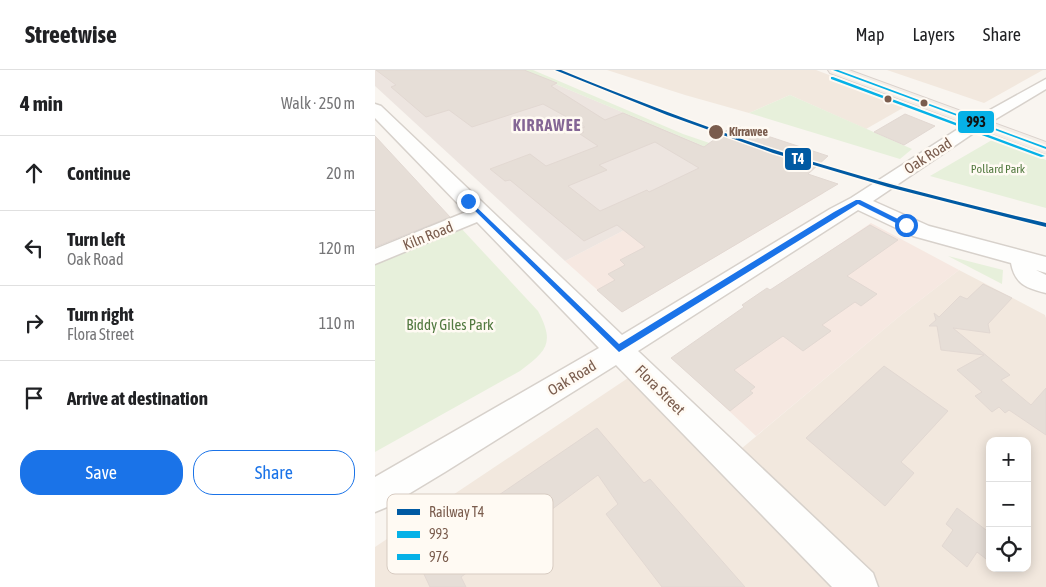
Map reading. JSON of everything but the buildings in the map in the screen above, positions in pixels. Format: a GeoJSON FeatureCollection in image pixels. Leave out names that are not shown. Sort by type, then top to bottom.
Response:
{"type":"FeatureCollection","features":[{"type":"Feature","properties":{"kind":"main road"},"geometry":{"type":"LineString","coordinates":[[835,70],[983,120],[1046,138]]}},
{"type":"Feature","properties":{"kind":"main road"},"geometry":{"type":"LineString","coordinates":[[857,70],[983,120],[1046,148]]}},
{"type":"Feature","properties":{"kind":"street","name":"Oak Road"},"geometry":{"type":"LineString","coordinates":[[375,495],[619,349],[837,213],[858,202],[983,120],[1046,83]]}},
{"type":"Feature","properties":{"kind":"street","name":"Flora Street"},"geometry":{"type":"LineString","coordinates":[[375,109],[859,587]]}},
{"type":"Feature","properties":{"kind":"street"},"geometry":{"type":"LineString","coordinates":[[858,202],[921,231],[1046,265]]}},
{"type":"Feature","properties":{"kind":"street","name":"Kiln Road"},"geometry":{"type":"LineString","coordinates":[[375,257],[481,213]]}},
{"type":"Feature","properties":{"kind":"street"},"geometry":{"type":"LineString","coordinates":[[1022,259],[1025,275],[1046,285]]}},
{"type":"Feature","properties":{"kind":"shaded area"},"geometry":{"type":"Polygon","coordinates":[[[375,70],[522,70],[749,165],[565,261],[375,86],[375,70]]]}},
{"type":"Feature","properties":{"kind":"shaded area"},"geometry":{"type":"Polygon","coordinates":[[[607,70],[816,70],[908,105],[866,129],[790,95],[749,113],[607,70]]]}},
{"type":"Feature","properties":{"kind":"shaded area"},"geometry":{"type":"Polygon","coordinates":[[[887,70],[1043,70],[984,103],[887,70]]]}},
{"type":"Feature","properties":{"kind":"shaded area"},"geometry":{"type":"Polygon","coordinates":[[[749,165],[824,193],[622,312],[565,261],[749,165]]]}},
{"type":"Feature","properties":{"kind":"shaded area"},"geometry":{"type":"Polygon","coordinates":[[[871,223],[959,270],[901,315],[756,436],[672,358],[871,223]]]}},
{"type":"Feature","properties":{"kind":"shaded area"},"geometry":{"type":"Polygon","coordinates":[[[959,270],[1045,315],[1046,587],[375,587],[375,547],[387,539],[387,574],[553,574],[553,494],[454,494],[640,370],[729,459],[901,315],[959,270]]]}},
{"type":"Feature","properties":{"kind":"green space"},"geometry":{"type":"Polygon","coordinates":[[[522,70],[533,70],[683,134],[730,150],[727,156],[522,70]]]}},
{"type":"Feature","properties":{"kind":"green space"},"geometry":{"type":"Polygon","coordinates":[[[790,95],[912,149],[900,159],[749,113],[790,95]]]}},
{"type":"Feature","properties":{"kind":"green space","name":"Pollard Park"},"geometry":{"type":"Polygon","coordinates":[[[992,140],[1046,160],[1046,208],[930,176],[992,140]]]}},
{"type":"Feature","properties":{"kind":"green space","name":"Biddy Giles Park"},"geometry":{"type":"Polygon","coordinates":[[[460,227],[538,311],[546,331],[547,339],[545,346],[537,358],[520,371],[375,452],[375,263],[460,227]]]}},
{"type":"Feature","properties":{"kind":"green space"},"geometry":{"type":"Polygon","coordinates":[[[948,256],[1003,270],[1002,284],[948,256]]]}},
{"type":"Feature","properties":{"kind":"rail line","name":"T4"},"geometry":{"type":"LineString","coordinates":[[557,70],[692,123],[775,152],[890,186],[1046,225]]}},
{"type":"Feature","properties":{"kind":"transit line","name":"993"},"geometry":{"type":"LineString","coordinates":[[835,70],[1046,148]]}},
{"type":"Feature","properties":{"kind":"transit line","name":"976"},"geometry":{"type":"LineString","coordinates":[[832,78],[1043,156]]}},
{"type":"Feature","properties":{"kind":"place","name":"Kirrawee"},"geometry":{"type":"Point","coordinates":[716,132]}},
{"type":"Feature","properties":{"kind":"district","name":"KIRRAWEE"},"geometry":{"type":"Point","coordinates":[547,125]}},
{"type":"Feature","properties":{"kind":"route"},"geometry":{"type":"LineString","coordinates":[[468,201],[619,349],[837,213],[858,202],[906,225]]}}]}
